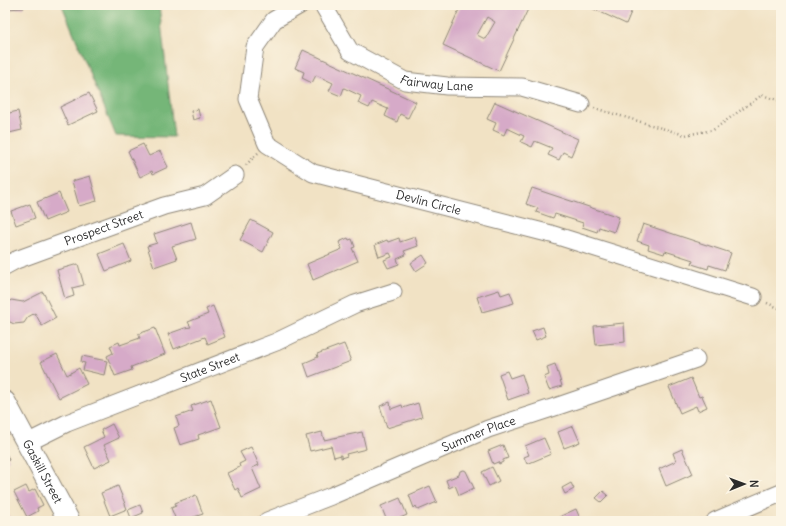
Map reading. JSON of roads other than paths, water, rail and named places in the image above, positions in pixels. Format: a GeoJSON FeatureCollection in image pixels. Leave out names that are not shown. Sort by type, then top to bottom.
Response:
{"type":"FeatureCollection","features":[{"type":"Feature","properties":{"kind":"street","name":"Devlin Circle"},"geometry":{"type":"LineString","coordinates":[[300,5],[274,20],[254,48],[248,99],[267,144],[313,173],[551,234],[753,297]]}},
{"type":"Feature","properties":{"kind":"street","name":"Fairway Lane"},"geometry":{"type":"LineString","coordinates":[[324,5],[350,51],[405,81],[447,86],[522,87],[581,104]]}},
{"type":"Feature","properties":{"kind":"street","name":"Prospect Street"},"geometry":{"type":"LineString","coordinates":[[5,266],[16,260],[164,206],[205,196],[235,175]]}},
{"type":"Feature","properties":{"kind":"street","name":"State Street"},"geometry":{"type":"LineString","coordinates":[[27,443],[67,423],[276,342],[355,304],[393,292]]}},
{"type":"Feature","properties":{"kind":"street","name":"Summer Place"},"geometry":{"type":"LineString","coordinates":[[267,521],[331,496],[488,429],[696,359]]}},
{"type":"Feature","properties":{"kind":"street","name":"Gaskill Street"},"geometry":{"type":"LineString","coordinates":[[5,402],[69,521]]}},
{"type":"Feature","properties":{"kind":"street"},"geometry":{"type":"LineString","coordinates":[[715,521],[781,493]]}}]}
